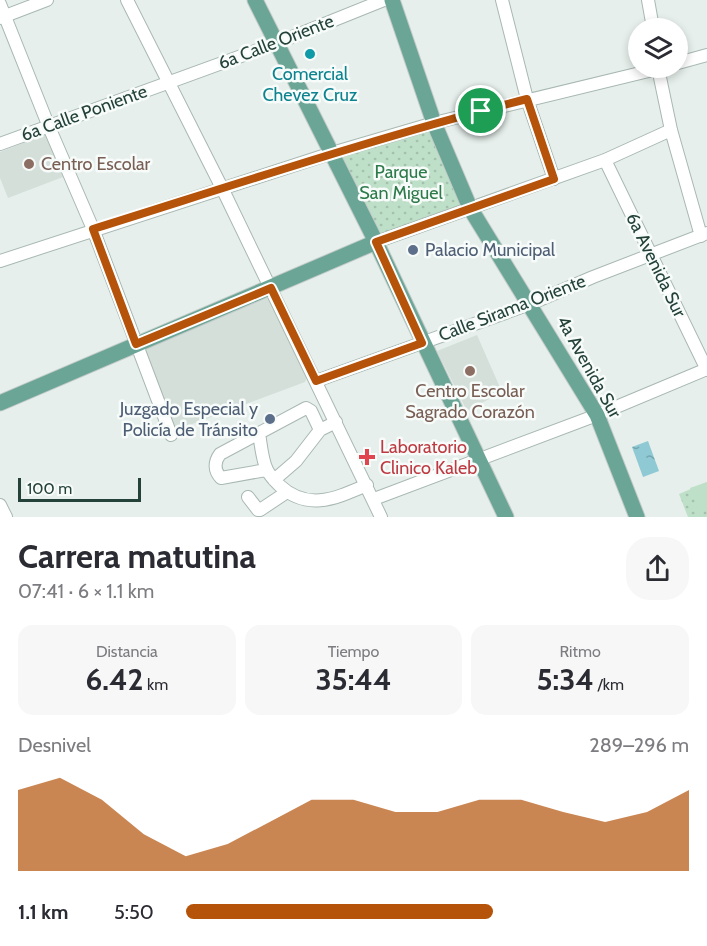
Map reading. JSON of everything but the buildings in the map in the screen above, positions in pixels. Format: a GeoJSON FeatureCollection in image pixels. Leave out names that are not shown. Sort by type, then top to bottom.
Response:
{"type":"FeatureCollection","features":[{"type":"Feature","properties":{"kind":"main road"},"geometry":{"type":"LineString","coordinates":[[255,0],[376,242],[506,517]]}},
{"type":"Feature","properties":{"kind":"main road","name":"4a Avenida Sur"},"geometry":{"type":"LineString","coordinates":[[392,0],[434,123],[470,208],[597,415],[637,517]]}},
{"type":"Feature","properties":{"kind":"main road"},"geometry":{"type":"LineString","coordinates":[[0,403],[376,242]]}},
{"type":"Feature","properties":{"kind":"street"},"geometry":{"type":"LineString","coordinates":[[47,0],[2,13],[93,229],[171,435]]}},
{"type":"Feature","properties":{"kind":"street"},"geometry":{"type":"LineString","coordinates":[[127,0],[222,188],[381,517]]}},
{"type":"Feature","properties":{"kind":"street","name":"6a Calle Oriente"},"geometry":{"type":"LineString","coordinates":[[167,82],[277,43],[384,0]]}},
{"type":"Feature","properties":{"kind":"street"},"geometry":{"type":"LineString","coordinates":[[502,0],[527,99],[554,179]]}},
{"type":"Feature","properties":{"kind":"street"},"geometry":{"type":"LineString","coordinates":[[648,0],[651,18]]}},
{"type":"Feature","properties":{"kind":"street"},"geometry":{"type":"LineString","coordinates":[[688,61],[707,56]]}},
{"type":"Feature","properties":{"kind":"street"},"geometry":{"type":"LineString","coordinates":[[0,261],[332,153],[434,123],[628,75]]}},
{"type":"Feature","properties":{"kind":"street"},"geometry":{"type":"LineString","coordinates":[[661,78],[671,130],[704,234]]}},
{"type":"Feature","properties":{"kind":"street","name":"6a Calle Poniente"},"geometry":{"type":"LineString","coordinates":[[0,144],[167,82]]}},
{"type":"Feature","properties":{"kind":"street"},"geometry":{"type":"LineString","coordinates":[[376,242],[605,160],[671,130]]}},
{"type":"Feature","properties":{"kind":"street","name":"6a Avenida Sur"},"geometry":{"type":"LineString","coordinates":[[605,160],[651,255],[704,354],[707,369]]}},
{"type":"Feature","properties":{"kind":"street","name":"Calle Sirama Oriente"},"geometry":{"type":"LineString","coordinates":[[316,381],[530,304],[704,234]]}},
{"type":"Feature","properties":{"kind":"street"},"geometry":{"type":"LineString","coordinates":[[374,499],[597,415],[707,369]]}},
{"type":"Feature","properties":{"kind":"street"},"geometry":{"type":"LineString","coordinates":[[320,430],[311,411],[306,408],[220,454],[216,459],[216,474],[220,478],[270,475],[296,461],[320,430],[336,422]]}},
{"type":"Feature","properties":{"kind":"street"},"geometry":{"type":"LineString","coordinates":[[259,433],[270,475],[287,492],[310,500],[323,501],[335,499],[367,485]]}},
{"type":"Feature","properties":{"kind":"street"},"geometry":{"type":"LineString","coordinates":[[249,497],[260,510],[287,492]]}},
{"type":"Feature","properties":{"kind":"street"},"geometry":{"type":"LineString","coordinates":[[0,505],[6,517]]}},
{"type":"Feature","properties":{"kind":"shaded area","name":"Centro Escolar"},"geometry":{"type":"Polygon","coordinates":[[[46,134],[63,177],[8,198],[0,178],[0,152],[46,134]]]}},
{"type":"Feature","properties":{"kind":"shaded area"},"geometry":{"type":"Polygon","coordinates":[[[263,297],[270,298],[308,376],[305,382],[179,429],[173,426],[143,352],[146,347],[263,297]]]}},
{"type":"Feature","properties":{"kind":"shaded area","name":"Centro Escolar Sagrado Corazón"},"geometry":{"type":"Polygon","coordinates":[[[477,335],[502,392],[467,411],[437,351],[477,335]]]}},
{"type":"Feature","properties":{"kind":"green space","name":"Parque San Miguel"},"geometry":{"type":"Polygon","coordinates":[[[434,123],[470,208],[376,242],[332,153],[434,123]]]}},
{"type":"Feature","properties":{"kind":"green space"},"geometry":{"type":"Polygon","coordinates":[[[707,482],[707,517],[688,517],[679,494],[707,482]]]}},
{"type":"Feature","properties":{"kind":"green space"},"geometry":{"type":"Polygon","coordinates":[[[707,482],[707,510],[700,513],[690,488],[707,482]]]}},
{"type":"Feature","properties":{"kind":"water"},"geometry":{"type":"Polygon","coordinates":[[[648,441],[659,471],[643,477],[632,447],[648,441]]]}},
{"type":"Feature","properties":{"kind":"place","name":"Comercial Chevez Cruz"},"geometry":{"type":"Point","coordinates":[310,54]}},
{"type":"Feature","properties":{"kind":"place","name":"Centro Escolar"},"geometry":{"type":"Point","coordinates":[29,164]}},
{"type":"Feature","properties":{"kind":"place","name":"Palacio Municipal"},"geometry":{"type":"Point","coordinates":[413,250]}},
{"type":"Feature","properties":{"kind":"place","name":"Centro Escolar Sagrado Corazón"},"geometry":{"type":"Point","coordinates":[470,371]}},
{"type":"Feature","properties":{"kind":"place","name":"Juzgado Especial y Policía de Tránsito"},"geometry":{"type":"Point","coordinates":[270,419]}},
{"type":"Feature","properties":{"kind":"place","name":"Laboratorio Clinico Kaleb"},"geometry":{"type":"Point","coordinates":[367,457]}},
{"type":"Feature","properties":{"kind":"route"},"geometry":{"type":"LineString","coordinates":[[527,99],[554,179],[376,242],[422,343],[316,381],[271,288],[136,344],[93,229],[332,153],[481,111],[527,99]]}}]}
